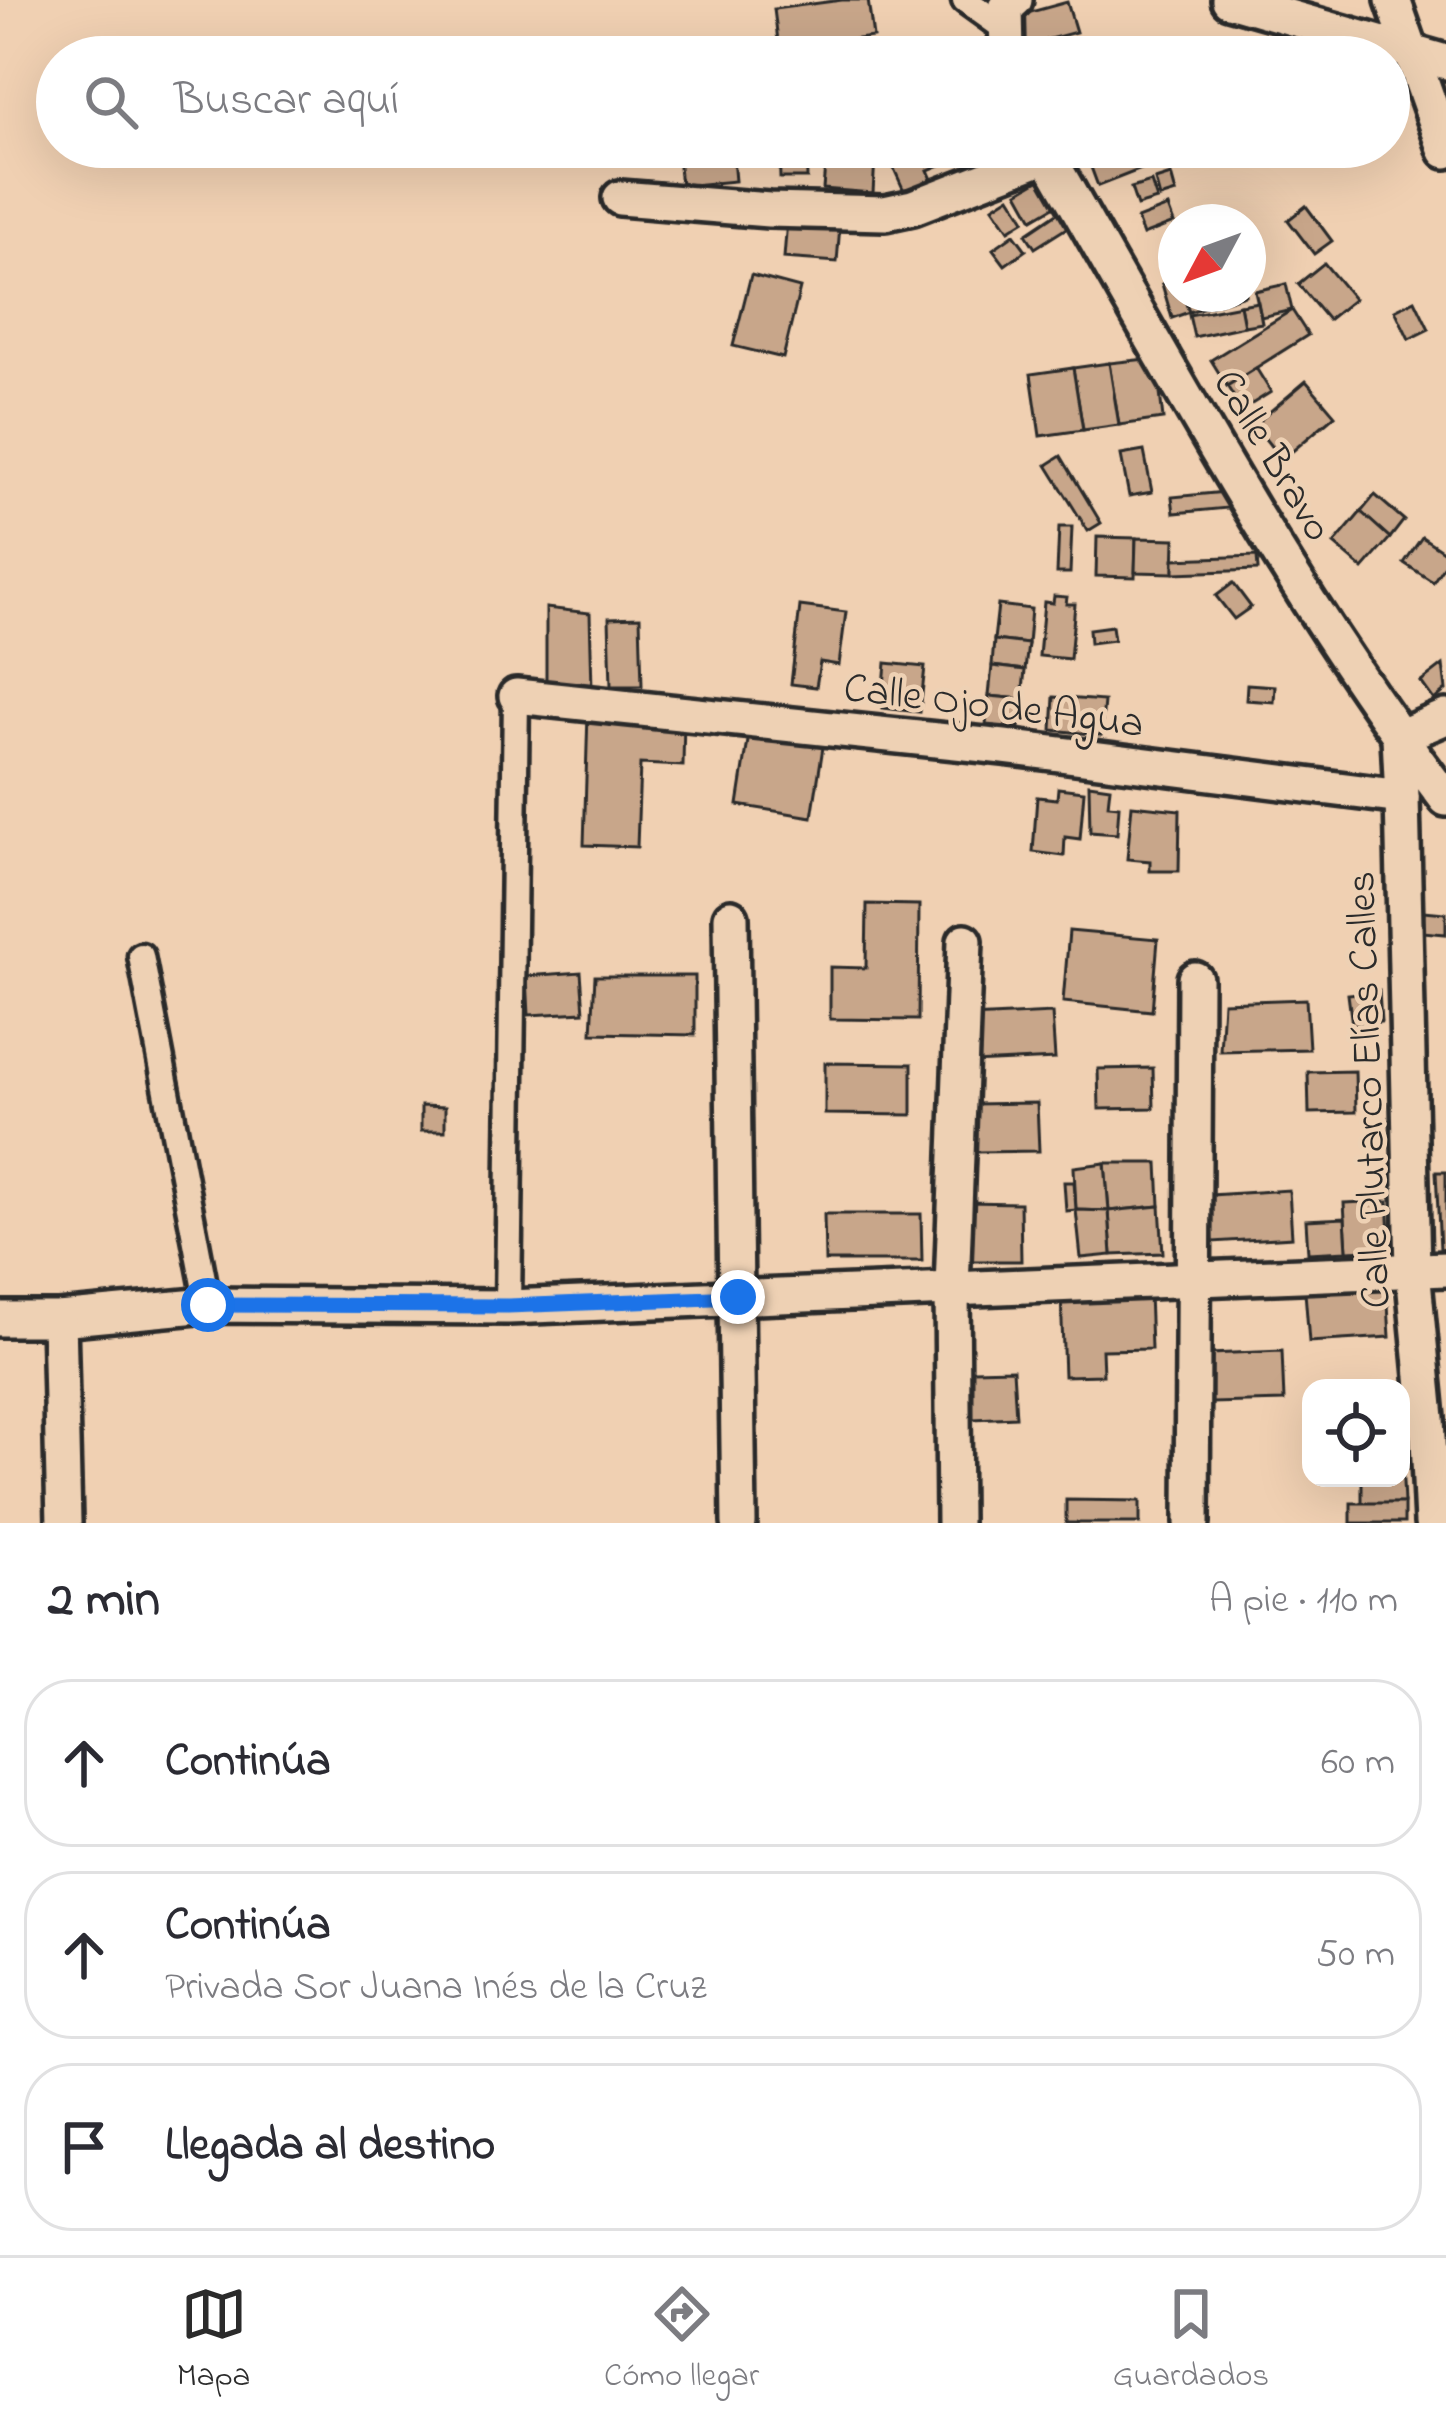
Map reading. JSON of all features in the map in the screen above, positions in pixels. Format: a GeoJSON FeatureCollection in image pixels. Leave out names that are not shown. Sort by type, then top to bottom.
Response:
{"type":"FeatureCollection","features":[{"type":"Feature","properties":{"kind":"street"},"geometry":{"type":"LineString","coordinates":[[964,0],[1009,28]]}},
{"type":"Feature","properties":{"kind":"street"},"geometry":{"type":"LineString","coordinates":[[1229,0],[1359,36]]}},
{"type":"Feature","properties":{"kind":"street"},"geometry":{"type":"LineString","coordinates":[[1393,0],[1405,36]]}},
{"type":"Feature","properties":{"kind":"street"},"geometry":{"type":"LineString","coordinates":[[1410,50],[1446,62]]}},
{"type":"Feature","properties":{"kind":"street"},"geometry":{"type":"LineString","coordinates":[[1410,53],[1446,151]]}},
{"type":"Feature","properties":{"kind":"street"},"geometry":{"type":"LineString","coordinates":[[620,198],[885,213],[913,207],[1005,168]]}},
{"type":"Feature","properties":{"kind":"street","name":"Calle Bravo"},"geometry":{"type":"LineString","coordinates":[[1055,168],[1280,552],[1399,737],[1446,799]]}},
{"type":"Feature","properties":{"kind":"street"},"geometry":{"type":"LineString","coordinates":[[508,1306],[516,696]]}},
{"type":"Feature","properties":{"kind":"street","name":"Calle Ojo de Agua"},"geometry":{"type":"LineString","coordinates":[[516,696],[1004,747],[1402,797]]}},
{"type":"Feature","properties":{"kind":"street"},"geometry":{"type":"LineString","coordinates":[[1402,797],[1399,737],[1446,717]]}},
{"type":"Feature","properties":{"kind":"street","name":"Calle Plutarco Elías Calles"},"geometry":{"type":"LineString","coordinates":[[1402,797],[1430,1270],[1427,1418],[1432,1523]]}},
{"type":"Feature","properties":{"kind":"street"},"geometry":{"type":"LineString","coordinates":[[731,917],[739,1523]]}},
{"type":"Feature","properties":{"kind":"street"},"geometry":{"type":"LineString","coordinates":[[955,1523],[952,1289],[964,941]]}},
{"type":"Feature","properties":{"kind":"street"},"geometry":{"type":"LineString","coordinates":[[141,956],[208,1305]]}},
{"type":"Feature","properties":{"kind":"street"},"geometry":{"type":"LineString","coordinates":[[1192,1523],[1195,979]]}},
{"type":"Feature","properties":{"kind":"street"},"geometry":{"type":"LineString","coordinates":[[0,1319],[59,1319],[208,1305],[508,1306],[1430,1270]]}},
{"type":"Feature","properties":{"kind":"street"},"geometry":{"type":"LineString","coordinates":[[59,1319],[64,1523]]}},
{"type":"Feature","properties":{"kind":"building"},"geometry":{"type":"Polygon","coordinates":[[[868,0],[873,36],[777,36],[774,9],[868,0]]]}},
{"type":"Feature","properties":{"kind":"building"},"geometry":{"type":"Polygon","coordinates":[[[1067,2],[1076,32],[1025,36],[1020,15],[1067,2]]]}},
{"type":"Feature","properties":{"kind":"building"},"geometry":{"type":"Polygon","coordinates":[[[679,168],[734,168],[735,181],[681,186],[679,168]]]}},
{"type":"Feature","properties":{"kind":"building"},"geometry":{"type":"Polygon","coordinates":[[[780,168],[807,168],[807,178],[780,178],[780,168]]]}},
{"type":"Feature","properties":{"kind":"building"},"geometry":{"type":"Polygon","coordinates":[[[825,168],[874,168],[873,193],[823,189],[825,168]]]}},
{"type":"Feature","properties":{"kind":"building"},"geometry":{"type":"Polygon","coordinates":[[[894,168],[933,168],[928,170],[934,184],[906,195],[894,168]]]}},
{"type":"Feature","properties":{"kind":"building"},"geometry":{"type":"Polygon","coordinates":[[[1091,168],[1144,168],[1098,186],[1091,168]]]}},
{"type":"Feature","properties":{"kind":"building"},"geometry":{"type":"Polygon","coordinates":[[[1171,175],[1176,193],[1160,198],[1155,180],[1171,175]]]}},
{"type":"Feature","properties":{"kind":"building"},"geometry":{"type":"Polygon","coordinates":[[[1042,178],[1057,205],[1033,219],[1018,192],[1042,178]]]}},
{"type":"Feature","properties":{"kind":"building"},"geometry":{"type":"Polygon","coordinates":[[[1151,182],[1157,200],[1137,206],[1131,188],[1151,182]]]}},
{"type":"Feature","properties":{"kind":"building"},"geometry":{"type":"Polygon","coordinates":[[[1010,196],[1025,220],[1009,230],[993,207],[1010,196]]]}},
{"type":"Feature","properties":{"kind":"building"},"geometry":{"type":"Polygon","coordinates":[[[1306,206],[1332,241],[1314,254],[1288,220],[1306,206]]]}},
{"type":"Feature","properties":{"kind":"building"},"geometry":{"type":"Polygon","coordinates":[[[1066,207],[1076,222],[1035,248],[1026,234],[1066,207]]]}},
{"type":"Feature","properties":{"kind":"building"},"geometry":{"type":"Polygon","coordinates":[[[1158,211],[1158,229],[1143,235],[1137,219],[1158,211]]]}},
{"type":"Feature","properties":{"kind":"building"},"geometry":{"type":"Polygon","coordinates":[[[787,220],[840,225],[837,262],[784,258],[787,220]]]}},
{"type":"Feature","properties":{"kind":"building"},"geometry":{"type":"Polygon","coordinates":[[[1014,234],[1026,250],[1005,265],[993,249],[1014,234]]]}},
{"type":"Feature","properties":{"kind":"building"},"geometry":{"type":"Polygon","coordinates":[[[1324,263],[1354,299],[1328,320],[1298,284],[1324,263]]]}},
{"type":"Feature","properties":{"kind":"building"},"geometry":{"type":"Polygon","coordinates":[[[751,275],[800,288],[783,358],[733,346],[751,275]]]}},
{"type":"Feature","properties":{"kind":"building"},"geometry":{"type":"Polygon","coordinates":[[[1286,284],[1292,310],[1261,317],[1260,312],[1266,312],[1266,289],[1286,284]]]}},
{"type":"Feature","properties":{"kind":"building"},"geometry":{"type":"Polygon","coordinates":[[[1415,300],[1429,329],[1409,339],[1395,310],[1415,300]]]}},
{"type":"Feature","properties":{"kind":"building"},"geometry":{"type":"Polygon","coordinates":[[[1292,310],[1308,335],[1227,386],[1211,360],[1292,310]]]}},
{"type":"Feature","properties":{"kind":"building"},"geometry":{"type":"Polygon","coordinates":[[[1241,312],[1260,312],[1262,323],[1244,326],[1241,312]]]}},
{"type":"Feature","properties":{"kind":"building"},"geometry":{"type":"Polygon","coordinates":[[[1241,312],[1244,326],[1194,337],[1189,315],[1241,312]]]}},
{"type":"Feature","properties":{"kind":"building"},"geometry":{"type":"Polygon","coordinates":[[[1156,358],[1163,419],[1119,425],[1109,363],[1156,358]]]}},
{"type":"Feature","properties":{"kind":"building"},"geometry":{"type":"Polygon","coordinates":[[[1109,363],[1119,425],[1083,430],[1073,368],[1109,363]]]}},
{"type":"Feature","properties":{"kind":"building"},"geometry":{"type":"Polygon","coordinates":[[[1073,368],[1083,430],[1040,436],[1031,374],[1073,368]]]}},
{"type":"Feature","properties":{"kind":"building"},"geometry":{"type":"Polygon","coordinates":[[[1256,368],[1271,392],[1242,410],[1227,386],[1256,368]]]}},
{"type":"Feature","properties":{"kind":"building"},"geometry":{"type":"Polygon","coordinates":[[[1306,381],[1335,415],[1282,460],[1254,425],[1306,381]]]}},
{"type":"Feature","properties":{"kind":"building"},"geometry":{"type":"Polygon","coordinates":[[[1144,451],[1152,492],[1129,496],[1121,455],[1144,451]]]}},
{"type":"Feature","properties":{"kind":"building"},"geometry":{"type":"Polygon","coordinates":[[[1061,456],[1101,523],[1088,531],[1047,465],[1061,456]]]}},
{"type":"Feature","properties":{"kind":"building"},"geometry":{"type":"Polygon","coordinates":[[[1226,492],[1228,508],[1174,513],[1172,497],[1226,492]]]}},
{"type":"Feature","properties":{"kind":"building"},"geometry":{"type":"Polygon","coordinates":[[[1375,495],[1404,520],[1390,538],[1361,512],[1375,495]]]}},
{"type":"Feature","properties":{"kind":"building"},"geometry":{"type":"Polygon","coordinates":[[[1361,512],[1390,538],[1363,569],[1334,544],[1361,512]]]}},
{"type":"Feature","properties":{"kind":"building"},"geometry":{"type":"Polygon","coordinates":[[[1059,527],[1072,527],[1070,573],[1057,573],[1059,527]]]}},
{"type":"Feature","properties":{"kind":"building"},"geometry":{"type":"Polygon","coordinates":[[[1097,537],[1136,538],[1135,577],[1096,576],[1097,537]]]}},
{"type":"Feature","properties":{"kind":"building"},"geometry":{"type":"Polygon","coordinates":[[[1422,537],[1446,553],[1446,562],[1433,582],[1404,563],[1422,537]]]}},
{"type":"Feature","properties":{"kind":"building"},"geometry":{"type":"Polygon","coordinates":[[[1136,538],[1175,539],[1174,573],[1135,572],[1136,538]]]}},
{"type":"Feature","properties":{"kind":"building"},"geometry":{"type":"Polygon","coordinates":[[[1257,556],[1258,570],[1174,573],[1174,559],[1257,556]]]}},
{"type":"Feature","properties":{"kind":"building"},"geometry":{"type":"Polygon","coordinates":[[[1233,583],[1251,607],[1234,619],[1216,596],[1233,583]]]}},
{"type":"Feature","properties":{"kind":"building"},"geometry":{"type":"Polygon","coordinates":[[[1054,596],[1067,597],[1066,604],[1075,604],[1070,659],[1039,656],[1044,602],[1053,603],[1054,596]]]}},
{"type":"Feature","properties":{"kind":"building"},"geometry":{"type":"Polygon","coordinates":[[[998,605],[1031,609],[1028,644],[994,640],[998,605]]]}},
{"type":"Feature","properties":{"kind":"building"},"geometry":{"type":"Polygon","coordinates":[[[800,606],[846,612],[839,665],[820,662],[816,687],[791,684],[800,606]]]}},
{"type":"Feature","properties":{"kind":"building"},"geometry":{"type":"Polygon","coordinates":[[[546,608],[590,613],[592,689],[546,688],[546,608]]]}},
{"type":"Feature","properties":{"kind":"building"},"geometry":{"type":"Polygon","coordinates":[[[640,617],[642,686],[611,686],[609,618],[640,617]]]}},
{"type":"Feature","properties":{"kind":"building"},"geometry":{"type":"Polygon","coordinates":[[[1112,626],[1114,640],[1090,643],[1089,629],[1112,626]]]}},
{"type":"Feature","properties":{"kind":"building"},"geometry":{"type":"Polygon","coordinates":[[[994,640],[1028,644],[1025,670],[992,666],[994,640]]]}},
{"type":"Feature","properties":{"kind":"building"},"geometry":{"type":"Polygon","coordinates":[[[886,663],[925,667],[920,712],[882,708],[886,663]]]}},
{"type":"Feature","properties":{"kind":"building"},"geometry":{"type":"Polygon","coordinates":[[[1443,665],[1446,690],[1434,700],[1421,682],[1443,665]]]}},
{"type":"Feature","properties":{"kind":"building"},"geometry":{"type":"Polygon","coordinates":[[[992,666],[1025,670],[1022,699],[989,696],[992,666]]]}},
{"type":"Feature","properties":{"kind":"building"},"geometry":{"type":"Polygon","coordinates":[[[1247,684],[1275,686],[1274,702],[1246,700],[1247,684]]]}},
{"type":"Feature","properties":{"kind":"building"},"geometry":{"type":"Polygon","coordinates":[[[989,696],[1022,699],[1019,728],[986,725],[989,696]]]}},
{"type":"Feature","properties":{"kind":"building"},"geometry":{"type":"Polygon","coordinates":[[[1054,697],[1104,701],[1101,735],[1052,730],[1054,697]]]}},
{"type":"Feature","properties":{"kind":"building"},"geometry":{"type":"Polygon","coordinates":[[[588,713],[684,717],[683,766],[640,764],[637,847],[584,845],[588,713]]]}},
{"type":"Feature","properties":{"kind":"building"},"geometry":{"type":"Polygon","coordinates":[[[749,734],[823,747],[812,817],[738,805],[749,734]]]}},
{"type":"Feature","properties":{"kind":"building"},"geometry":{"type":"Polygon","coordinates":[[[1089,784],[1110,787],[1108,805],[1119,806],[1117,834],[1090,832],[1089,784]]]}},
{"type":"Feature","properties":{"kind":"building"},"geometry":{"type":"Polygon","coordinates":[[[1058,788],[1084,791],[1080,839],[1065,837],[1064,856],[1033,852],[1037,797],[1057,799],[1058,788]]]}},
{"type":"Feature","properties":{"kind":"building"},"geometry":{"type":"Polygon","coordinates":[[[1132,805],[1180,810],[1179,871],[1150,871],[1150,861],[1127,859],[1132,805]]]}},
{"type":"Feature","properties":{"kind":"building"},"geometry":{"type":"Polygon","coordinates":[[[867,904],[919,905],[918,1020],[830,1019],[830,967],[866,968],[867,904]]]}},
{"type":"Feature","properties":{"kind":"building"},"geometry":{"type":"Polygon","coordinates":[[[1424,911],[1446,913],[1446,934],[1422,932],[1424,911]]]}},
{"type":"Feature","properties":{"kind":"building"},"geometry":{"type":"Polygon","coordinates":[[[1069,931],[1158,939],[1152,1011],[1063,1002],[1069,931]]]}},
{"type":"Feature","properties":{"kind":"building"},"geometry":{"type":"Polygon","coordinates":[[[581,972],[584,1012],[529,1015],[527,976],[581,972]]]}},
{"type":"Feature","properties":{"kind":"building"},"geometry":{"type":"Polygon","coordinates":[[[595,976],[695,976],[695,1035],[592,1033],[595,976]]]}},
{"type":"Feature","properties":{"kind":"building"},"geometry":{"type":"Polygon","coordinates":[[[1379,991],[1381,1022],[1352,1025],[1348,994],[1379,991]]]}},
{"type":"Feature","properties":{"kind":"building"},"geometry":{"type":"Polygon","coordinates":[[[1306,999],[1309,1049],[1220,1051],[1223,1002],[1306,999]]]}},
{"type":"Feature","properties":{"kind":"building"},"geometry":{"type":"Polygon","coordinates":[[[1052,1013],[1055,1059],[973,1063],[970,1017],[1052,1013]]]}},
{"type":"Feature","properties":{"kind":"building"},"geometry":{"type":"Polygon","coordinates":[[[825,1063],[912,1064],[912,1115],[825,1114],[825,1063]]]}},
{"type":"Feature","properties":{"kind":"building"},"geometry":{"type":"Polygon","coordinates":[[[1153,1068],[1154,1108],[1099,1109],[1098,1069],[1153,1068]]]}},
{"type":"Feature","properties":{"kind":"building"},"geometry":{"type":"Polygon","coordinates":[[[1355,1071],[1356,1112],[1309,1113],[1308,1072],[1355,1071]]]}},
{"type":"Feature","properties":{"kind":"building"},"geometry":{"type":"Polygon","coordinates":[[[1037,1103],[1039,1151],[976,1152],[975,1104],[1037,1103]]]}},
{"type":"Feature","properties":{"kind":"building"},"geometry":{"type":"Polygon","coordinates":[[[421,1106],[445,1107],[445,1131],[421,1131],[421,1106]]]}},
{"type":"Feature","properties":{"kind":"building"},"geometry":{"type":"Polygon","coordinates":[[[1105,1163],[1158,1163],[1160,1206],[1109,1211],[1105,1163]]]}},
{"type":"Feature","properties":{"kind":"building"},"geometry":{"type":"Polygon","coordinates":[[[1105,1163],[1109,1211],[1076,1210],[1074,1167],[1105,1163]]]}},
{"type":"Feature","properties":{"kind":"building"},"geometry":{"type":"Polygon","coordinates":[[[1436,1172],[1446,1172],[1446,1248],[1440,1249],[1436,1172]]]}},
{"type":"Feature","properties":{"kind":"building"},"geometry":{"type":"Polygon","coordinates":[[[1064,1182],[1074,1182],[1076,1210],[1066,1211],[1064,1182]]]}},
{"type":"Feature","properties":{"kind":"building"},"geometry":{"type":"Polygon","coordinates":[[[1289,1190],[1292,1237],[1213,1242],[1211,1195],[1289,1190]]]}},
{"type":"Feature","properties":{"kind":"building"},"geometry":{"type":"Polygon","coordinates":[[[1388,1201],[1391,1249],[1347,1251],[1344,1203],[1388,1201]]]}},
{"type":"Feature","properties":{"kind":"building"},"geometry":{"type":"Polygon","coordinates":[[[964,1202],[1020,1203],[1021,1261],[964,1261],[964,1202]]]}},
{"type":"Feature","properties":{"kind":"building"},"geometry":{"type":"Polygon","coordinates":[[[1160,1206],[1163,1253],[1112,1255],[1109,1211],[1160,1206]]]}},
{"type":"Feature","properties":{"kind":"building"},"geometry":{"type":"Polygon","coordinates":[[[1076,1210],[1109,1211],[1112,1255],[1081,1258],[1076,1210]]]}},
{"type":"Feature","properties":{"kind":"building"},"geometry":{"type":"Polygon","coordinates":[[[824,1214],[921,1214],[922,1261],[825,1261],[824,1214]]]}},
{"type":"Feature","properties":{"kind":"building"},"geometry":{"type":"Polygon","coordinates":[[[1345,1218],[1347,1251],[1308,1253],[1306,1220],[1345,1218]]]}},
{"type":"Feature","properties":{"kind":"building"},"geometry":{"type":"Polygon","coordinates":[[[1387,1287],[1390,1337],[1309,1342],[1305,1292],[1387,1287]]]}},
{"type":"Feature","properties":{"kind":"building"},"geometry":{"type":"Polygon","coordinates":[[[1149,1292],[1151,1349],[1102,1350],[1103,1375],[1064,1376],[1061,1294],[1149,1292]]]}},
{"type":"Feature","properties":{"kind":"building"},"geometry":{"type":"Polygon","coordinates":[[[1282,1351],[1284,1401],[1211,1403],[1209,1354],[1282,1351]]]}},
{"type":"Feature","properties":{"kind":"building"},"geometry":{"type":"Polygon","coordinates":[[[1013,1369],[1016,1417],[973,1419],[973,1370],[1013,1369]]]}},
{"type":"Feature","properties":{"kind":"building"},"geometry":{"type":"Polygon","coordinates":[[[1362,1487],[1403,1487],[1404,1503],[1362,1504],[1362,1487]]]}},
{"type":"Feature","properties":{"kind":"building"},"geometry":{"type":"Polygon","coordinates":[[[1066,1500],[1140,1501],[1140,1523],[1066,1523],[1066,1500]]]}},
{"type":"Feature","properties":{"kind":"building"},"geometry":{"type":"Polygon","coordinates":[[[1351,1503],[1404,1503],[1404,1523],[1351,1523],[1351,1503]]]}},
{"type":"Feature","properties":{"kind":"route"},"geometry":{"type":"LineString","coordinates":[[208,1305],[508,1306],[738,1297]]}}]}
